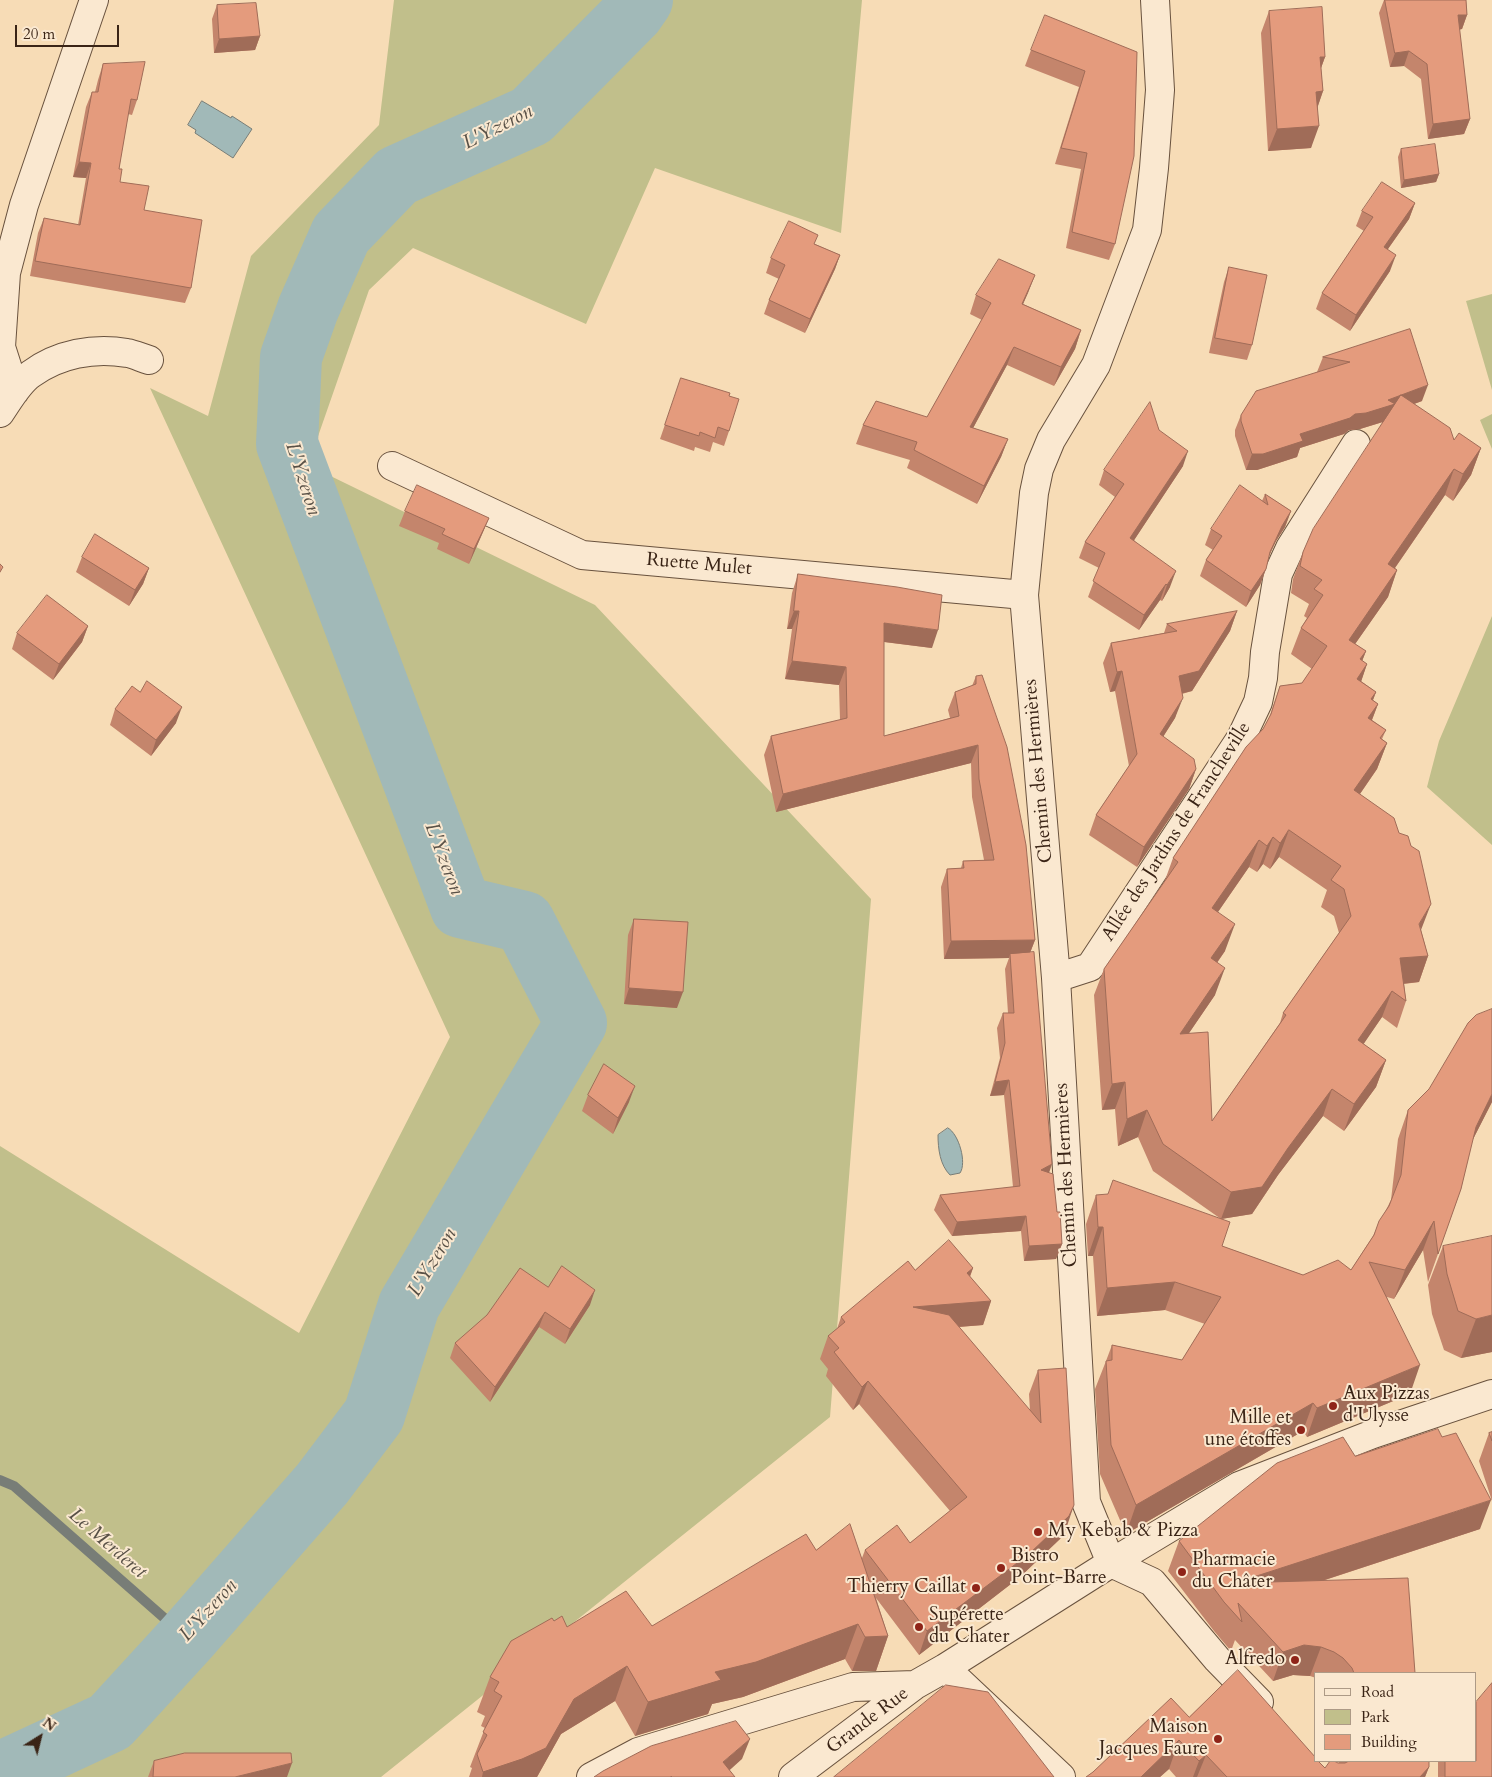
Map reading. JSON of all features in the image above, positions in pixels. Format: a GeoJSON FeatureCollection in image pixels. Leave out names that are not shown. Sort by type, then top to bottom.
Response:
{"type":"FeatureCollection","features":[{"type":"Feature","properties":{"kind":"street"},"geometry":{"type":"LineString","coordinates":[[15,391],[1,346],[6,273],[24,206],[94,0]]}},
{"type":"Feature","properties":{"kind":"street","name":"Chemin des Hermières"},"geometry":{"type":"LineString","coordinates":[[1111,1562],[1086,1502],[1056,978],[1024,595],[1034,493],[1039,469],[1051,440],[1096,365],[1147,230],[1160,90],[1155,0]]}},
{"type":"Feature","properties":{"kind":"street"},"geometry":{"type":"LineString","coordinates":[[0,413],[15,391],[30,374],[61,357],[95,351],[127,353],[149,360]]}},
{"type":"Feature","properties":{"kind":"street","name":"Allée des Jardins de Francheville"},"geometry":{"type":"LineString","coordinates":[[1056,978],[1090,967],[1241,738],[1258,702],[1278,574],[1290,548],[1356,444]]}},
{"type":"Feature","properties":{"kind":"street","name":"Ruette Mulet"},"geometry":{"type":"LineString","coordinates":[[392,466],[582,555],[1024,595]]}},
{"type":"Feature","properties":{"kind":"street"},"geometry":{"type":"LineString","coordinates":[[1111,1562],[1239,1486],[1373,1434],[1492,1394]]}},
{"type":"Feature","properties":{"kind":"street"},"geometry":{"type":"LineString","coordinates":[[1111,1562],[1152,1582],[1217,1659],[1276,1721]]}},
{"type":"Feature","properties":{"kind":"street","name":"Grande Rue"},"geometry":{"type":"LineString","coordinates":[[793,1777],[915,1685],[945,1668],[1111,1562]]}},
{"type":"Feature","properties":{"kind":"street"},"geometry":{"type":"LineString","coordinates":[[945,1668],[1061,1777]]}},
{"type":"Feature","properties":{"kind":"street"},"geometry":{"type":"LineString","coordinates":[[591,1777],[638,1752],[853,1686],[915,1685]]}},
{"type":"Feature","properties":{"kind":"green space"},"geometry":{"type":"Polygon","coordinates":[[[394,0],[862,0],[841,233],[655,168],[586,324],[413,248],[369,290],[308,465],[595,605],[871,899],[830,1417],[381,1777],[0,1777],[0,1146],[299,1333],[450,1037],[150,388],[208,416],[251,256],[379,125],[394,0]]]}},
{"type":"Feature","properties":{"kind":"green space"},"geometry":{"type":"Polygon","coordinates":[[[1492,294],[1492,390],[1466,301],[1492,294]]]}},
{"type":"Feature","properties":{"kind":"green space"},"geometry":{"type":"Polygon","coordinates":[[[1492,414],[1492,449],[1480,420],[1492,414]]]}},
{"type":"Feature","properties":{"kind":"green space"},"geometry":{"type":"Polygon","coordinates":[[[1492,616],[1492,845],[1427,787],[1439,741],[1492,616]]]}},
{"type":"Feature","properties":{"kind":"water"},"geometry":{"type":"Polygon","coordinates":[[[202,101],[231,118],[232,116],[252,129],[233,158],[195,133],[196,130],[188,125],[202,101]]]}},
{"type":"Feature","properties":{"kind":"water"},"geometry":{"type":"Polygon","coordinates":[[[948,1128],[956,1136],[961,1149],[963,1163],[960,1173],[950,1175],[942,1162],[938,1140],[938,1135],[948,1128]]]}},
{"type":"Feature","properties":{"kind":"building"},"geometry":{"type":"Polygon","coordinates":[[[1385,0],[1466,0],[1467,15],[1458,15],[1470,119],[1433,124],[1427,64],[1409,51],[1395,53],[1385,0]]]}},
{"type":"Feature","properties":{"kind":"building"},"geometry":{"type":"Polygon","coordinates":[[[256,3],[260,36],[219,39],[217,5],[256,3]]]}},
{"type":"Feature","properties":{"kind":"building"},"geometry":{"type":"Polygon","coordinates":[[[1322,7],[1325,57],[1320,57],[1323,91],[1316,92],[1319,126],[1277,129],[1269,11],[1322,7]]]}},
{"type":"Feature","properties":{"kind":"building"},"geometry":{"type":"Polygon","coordinates":[[[1045,15],[1137,52],[1134,156],[1115,244],[1072,232],[1087,153],[1061,148],[1085,71],[1031,50],[1045,15]]]}},
{"type":"Feature","properties":{"kind":"building"},"geometry":{"type":"Polygon","coordinates":[[[145,62],[137,100],[131,99],[119,169],[122,169],[120,182],[149,186],[144,210],[202,220],[191,288],[35,261],[44,218],[80,225],[91,163],[79,162],[92,92],[98,92],[103,64],[145,62]]]}},
{"type":"Feature","properties":{"kind":"building"},"geometry":{"type":"Polygon","coordinates":[[[1435,144],[1439,174],[1404,180],[1401,149],[1435,144]]]}},
{"type":"Feature","properties":{"kind":"building"},"geometry":{"type":"Polygon","coordinates":[[[1382,182],[1415,203],[1384,247],[1396,255],[1356,315],[1322,293],[1373,217],[1362,211],[1382,182]]]}},
{"type":"Feature","properties":{"kind":"building"},"geometry":{"type":"Polygon","coordinates":[[[789,221],[818,235],[814,244],[840,255],[810,319],[769,300],[785,265],[771,258],[789,221]]]}},
{"type":"Feature","properties":{"kind":"building"},"geometry":{"type":"Polygon","coordinates":[[[999,259],[1035,275],[1022,304],[1081,330],[1061,367],[1014,347],[970,427],[1008,439],[984,486],[914,450],[917,442],[863,425],[876,401],[927,417],[991,303],[976,295],[999,259]]]}},
{"type":"Feature","properties":{"kind":"building"},"geometry":{"type":"Polygon","coordinates":[[[1229,267],[1267,275],[1252,345],[1215,338],[1229,267]]]}},
{"type":"Feature","properties":{"kind":"building"},"geometry":{"type":"Polygon","coordinates":[[[1410,329],[1428,385],[1388,400],[1395,404],[1366,413],[1355,414],[1350,418],[1300,434],[1303,441],[1263,454],[1252,454],[1241,421],[1241,415],[1256,391],[1350,362],[1323,357],[1410,329]]]}},
{"type":"Feature","properties":{"kind":"building"},"geometry":{"type":"Polygon","coordinates":[[[681,378],[730,393],[729,396],[739,399],[729,431],[718,427],[715,438],[700,432],[699,436],[665,425],[681,378]]]}},
{"type":"Feature","properties":{"kind":"building"},"geometry":{"type":"Polygon","coordinates":[[[1401,395],[1450,428],[1454,440],[1459,433],[1481,448],[1463,474],[1454,469],[1388,564],[1397,570],[1349,640],[1366,651],[1360,659],[1367,664],[1357,679],[1376,692],[1371,699],[1378,704],[1368,718],[1386,730],[1380,738],[1387,743],[1354,790],[1394,818],[1399,833],[1408,836],[1411,846],[1419,851],[1431,904],[1419,924],[1428,956],[1400,958],[1406,1001],[1392,991],[1358,1040],[1386,1060],[1354,1104],[1332,1089],[1288,1148],[1262,1187],[1231,1192],[1163,1144],[1147,1110],[1127,1119],[1125,1082],[1112,1084],[1104,969],[1178,862],[1173,858],[1246,747],[1263,729],[1271,714],[1280,686],[1302,683],[1327,646],[1301,628],[1323,595],[1314,589],[1322,580],[1300,566],[1303,552],[1313,529],[1401,395]],[[1289,830],[1280,843],[1273,837],[1267,846],[1259,840],[1212,908],[1235,924],[1211,958],[1225,968],[1180,1034],[1208,1032],[1212,1121],[1286,1015],[1283,1013],[1351,916],[1344,889],[1331,880],[1341,866],[1289,830]]]}},
{"type":"Feature","properties":{"kind":"building"},"geometry":{"type":"Polygon","coordinates":[[[1150,402],[1159,430],[1188,451],[1130,538],[1176,571],[1144,615],[1093,581],[1105,553],[1085,542],[1124,484],[1104,470],[1150,402]]]}},
{"type":"Feature","properties":{"kind":"building"},"geometry":{"type":"Polygon","coordinates":[[[417,485],[489,518],[474,549],[442,534],[445,529],[405,511],[417,485]]]}},
{"type":"Feature","properties":{"kind":"building"},"geometry":{"type":"Polygon","coordinates":[[[1240,485],[1268,505],[1265,494],[1291,511],[1270,552],[1266,569],[1251,591],[1206,560],[1222,536],[1211,529],[1240,485]]]}},
{"type":"Feature","properties":{"kind":"building"},"geometry":{"type":"Polygon","coordinates":[[[95,534],[149,568],[135,590],[82,557],[95,534]]]}},
{"type":"Feature","properties":{"kind":"building"},"geometry":{"type":"Polygon","coordinates":[[[798,574],[942,595],[938,630],[884,623],[884,736],[959,716],[955,692],[976,684],[976,676],[982,675],[1007,747],[1026,845],[1035,940],[951,941],[947,869],[964,868],[963,861],[994,860],[979,779],[978,745],[783,794],[771,736],[847,718],[846,667],[792,661],[799,611],[794,611],[798,574]]]}},
{"type":"Feature","properties":{"kind":"building"},"geometry":{"type":"Polygon","coordinates":[[[47,595],[88,626],[59,664],[17,633],[47,595]]]}},
{"type":"Feature","properties":{"kind":"building"},"geometry":{"type":"Polygon","coordinates":[[[1237,611],[1199,671],[1179,676],[1183,698],[1160,734],[1194,759],[1196,769],[1144,847],[1096,815],[1137,754],[1122,671],[1117,672],[1111,643],[1177,631],[1167,624],[1237,611]]]}},
{"type":"Feature","properties":{"kind":"building"},"geometry":{"type":"Polygon","coordinates":[[[147,681],[182,707],[156,740],[115,709],[132,686],[140,692],[147,681]]]}},
{"type":"Feature","properties":{"kind":"building"},"geometry":{"type":"Polygon","coordinates":[[[634,919],[688,922],[683,992],[629,988],[634,919]]]}},
{"type":"Feature","properties":{"kind":"building"},"geometry":{"type":"Polygon","coordinates":[[[1034,952],[1052,1164],[1041,1170],[1053,1174],[1057,1212],[1060,1212],[1062,1244],[1029,1246],[1026,1216],[957,1222],[940,1195],[1020,1186],[1009,1080],[995,1082],[1005,1043],[1003,1013],[1014,1013],[1010,954],[1034,952]]]}},
{"type":"Feature","properties":{"kind":"building"},"geometry":{"type":"Polygon","coordinates":[[[1492,1009],[1492,1094],[1476,1127],[1461,1189],[1438,1254],[1434,1221],[1405,1270],[1369,1262],[1420,1365],[1317,1408],[1313,1403],[1136,1505],[1111,1445],[1106,1361],[1112,1360],[1112,1345],[1182,1360],[1221,1297],[1175,1282],[1107,1288],[1103,1227],[1098,1227],[1096,1195],[1108,1194],[1113,1180],[1230,1222],[1222,1246],[1303,1275],[1338,1260],[1351,1270],[1374,1235],[1379,1221],[1389,1206],[1401,1175],[1408,1110],[1429,1089],[1468,1023],[1476,1015],[1492,1009]]]}},
{"type":"Feature","properties":{"kind":"building"},"geometry":{"type":"Polygon","coordinates":[[[604,1064],[635,1086],[618,1118],[588,1095],[604,1064]]]}},
{"type":"Feature","properties":{"kind":"building"},"geometry":{"type":"Polygon","coordinates":[[[1492,1236],[1492,1315],[1476,1319],[1458,1311],[1447,1274],[1443,1246],[1492,1236]]]}},
{"type":"Feature","properties":{"kind":"building"},"geometry":{"type":"Polygon","coordinates":[[[949,1240],[973,1268],[967,1273],[991,1301],[913,1307],[949,1315],[1041,1423],[1038,1370],[1066,1368],[1074,1505],[1069,1516],[1029,1554],[927,1631],[865,1550],[897,1525],[910,1543],[967,1497],[868,1381],[862,1387],[834,1352],[839,1348],[828,1336],[845,1322],[841,1317],[908,1261],[915,1270],[949,1240]]]}},
{"type":"Feature","properties":{"kind":"building"},"geometry":{"type":"Polygon","coordinates":[[[562,1266],[595,1290],[570,1329],[545,1312],[495,1387],[455,1343],[487,1315],[520,1268],[548,1287],[562,1266]]]}},
{"type":"Feature","properties":{"kind":"building"},"geometry":{"type":"Polygon","coordinates":[[[1438,1429],[1442,1437],[1456,1433],[1491,1500],[1235,1583],[1408,1578],[1415,1672],[1354,1672],[1343,1658],[1321,1647],[1304,1645],[1283,1652],[1238,1603],[1242,1622],[1224,1602],[1179,1541],[1277,1463],[1343,1437],[1355,1456],[1438,1429]]]}},
{"type":"Feature","properties":{"kind":"building"},"geometry":{"type":"Polygon","coordinates":[[[850,1524],[888,1636],[865,1637],[858,1624],[756,1662],[715,1672],[721,1680],[648,1702],[627,1666],[574,1699],[546,1748],[522,1759],[483,1772],[477,1754],[487,1735],[483,1732],[502,1696],[494,1691],[499,1682],[490,1677],[511,1641],[552,1618],[554,1621],[562,1616],[567,1627],[626,1591],[652,1626],[806,1534],[816,1550],[850,1524]]]}},
{"type":"Feature","properties":{"kind":"building"},"geometry":{"type":"Polygon","coordinates":[[[1238,1670],[1314,1756],[1314,1762],[1319,1762],[1325,1768],[1329,1762],[1429,1762],[1429,1767],[1420,1777],[1227,1777],[1206,1755],[1199,1761],[1179,1740],[1141,1777],[1086,1777],[1171,1698],[1189,1717],[1238,1670]]]}},
{"type":"Feature","properties":{"kind":"building"},"geometry":{"type":"Polygon","coordinates":[[[1492,1683],[1492,1777],[1445,1777],[1445,1762],[1477,1762],[1477,1701],[1492,1683]]]}},
{"type":"Feature","properties":{"kind":"building"},"geometry":{"type":"Polygon","coordinates":[[[946,1685],[988,1692],[1054,1777],[834,1777],[946,1685]]]}},
{"type":"Feature","properties":{"kind":"building"},"geometry":{"type":"Polygon","coordinates":[[[736,1721],[750,1739],[723,1762],[735,1777],[594,1777],[651,1746],[736,1721]]]}},
{"type":"Feature","properties":{"kind":"building"},"geometry":{"type":"Polygon","coordinates":[[[185,1753],[291,1753],[292,1763],[235,1777],[153,1777],[154,1761],[185,1753]]]}},
{"type":"Feature","properties":{"kind":"waterway","name":"L'Yzeron"},"geometry":{"type":"LineString","coordinates":[[0,1773],[110,1722],[187,1638],[322,1484],[374,1415],[409,1305],[576,1023],[524,922],[461,907],[287,444],[291,357],[308,309],[341,234],[397,176],[531,116],[633,13],[642,0]]}},
{"type":"Feature","properties":{"kind":"waterway","name":"Le Merderet"},"geometry":{"type":"LineString","coordinates":[[0,1480],[14,1486],[187,1638]]}},
{"type":"Feature","properties":{"kind":"place","name":"Aux Pizzas d'Ulysse"},"geometry":{"type":"Point","coordinates":[1333,1406]}},
{"type":"Feature","properties":{"kind":"place","name":"Mille et une étoffes"},"geometry":{"type":"Point","coordinates":[1301,1430]}},
{"type":"Feature","properties":{"kind":"place","name":"My Kebab & Pizza"},"geometry":{"type":"Point","coordinates":[1038,1532]}},
{"type":"Feature","properties":{"kind":"place","name":"Bistro Point-Barre"},"geometry":{"type":"Point","coordinates":[1001,1568]}},
{"type":"Feature","properties":{"kind":"place","name":"Pharmacie du Châter"},"geometry":{"type":"Point","coordinates":[1182,1572]}},
{"type":"Feature","properties":{"kind":"place","name":"Thierry Caillat"},"geometry":{"type":"Point","coordinates":[976,1588]}},
{"type":"Feature","properties":{"kind":"place","name":"Supérette du Chater"},"geometry":{"type":"Point","coordinates":[919,1627]}},
{"type":"Feature","properties":{"kind":"place","name":"Alfredo"},"geometry":{"type":"Point","coordinates":[1295,1660]}},
{"type":"Feature","properties":{"kind":"place","name":"Maison Jacques Faure"},"geometry":{"type":"Point","coordinates":[1218,1739]}}]}
